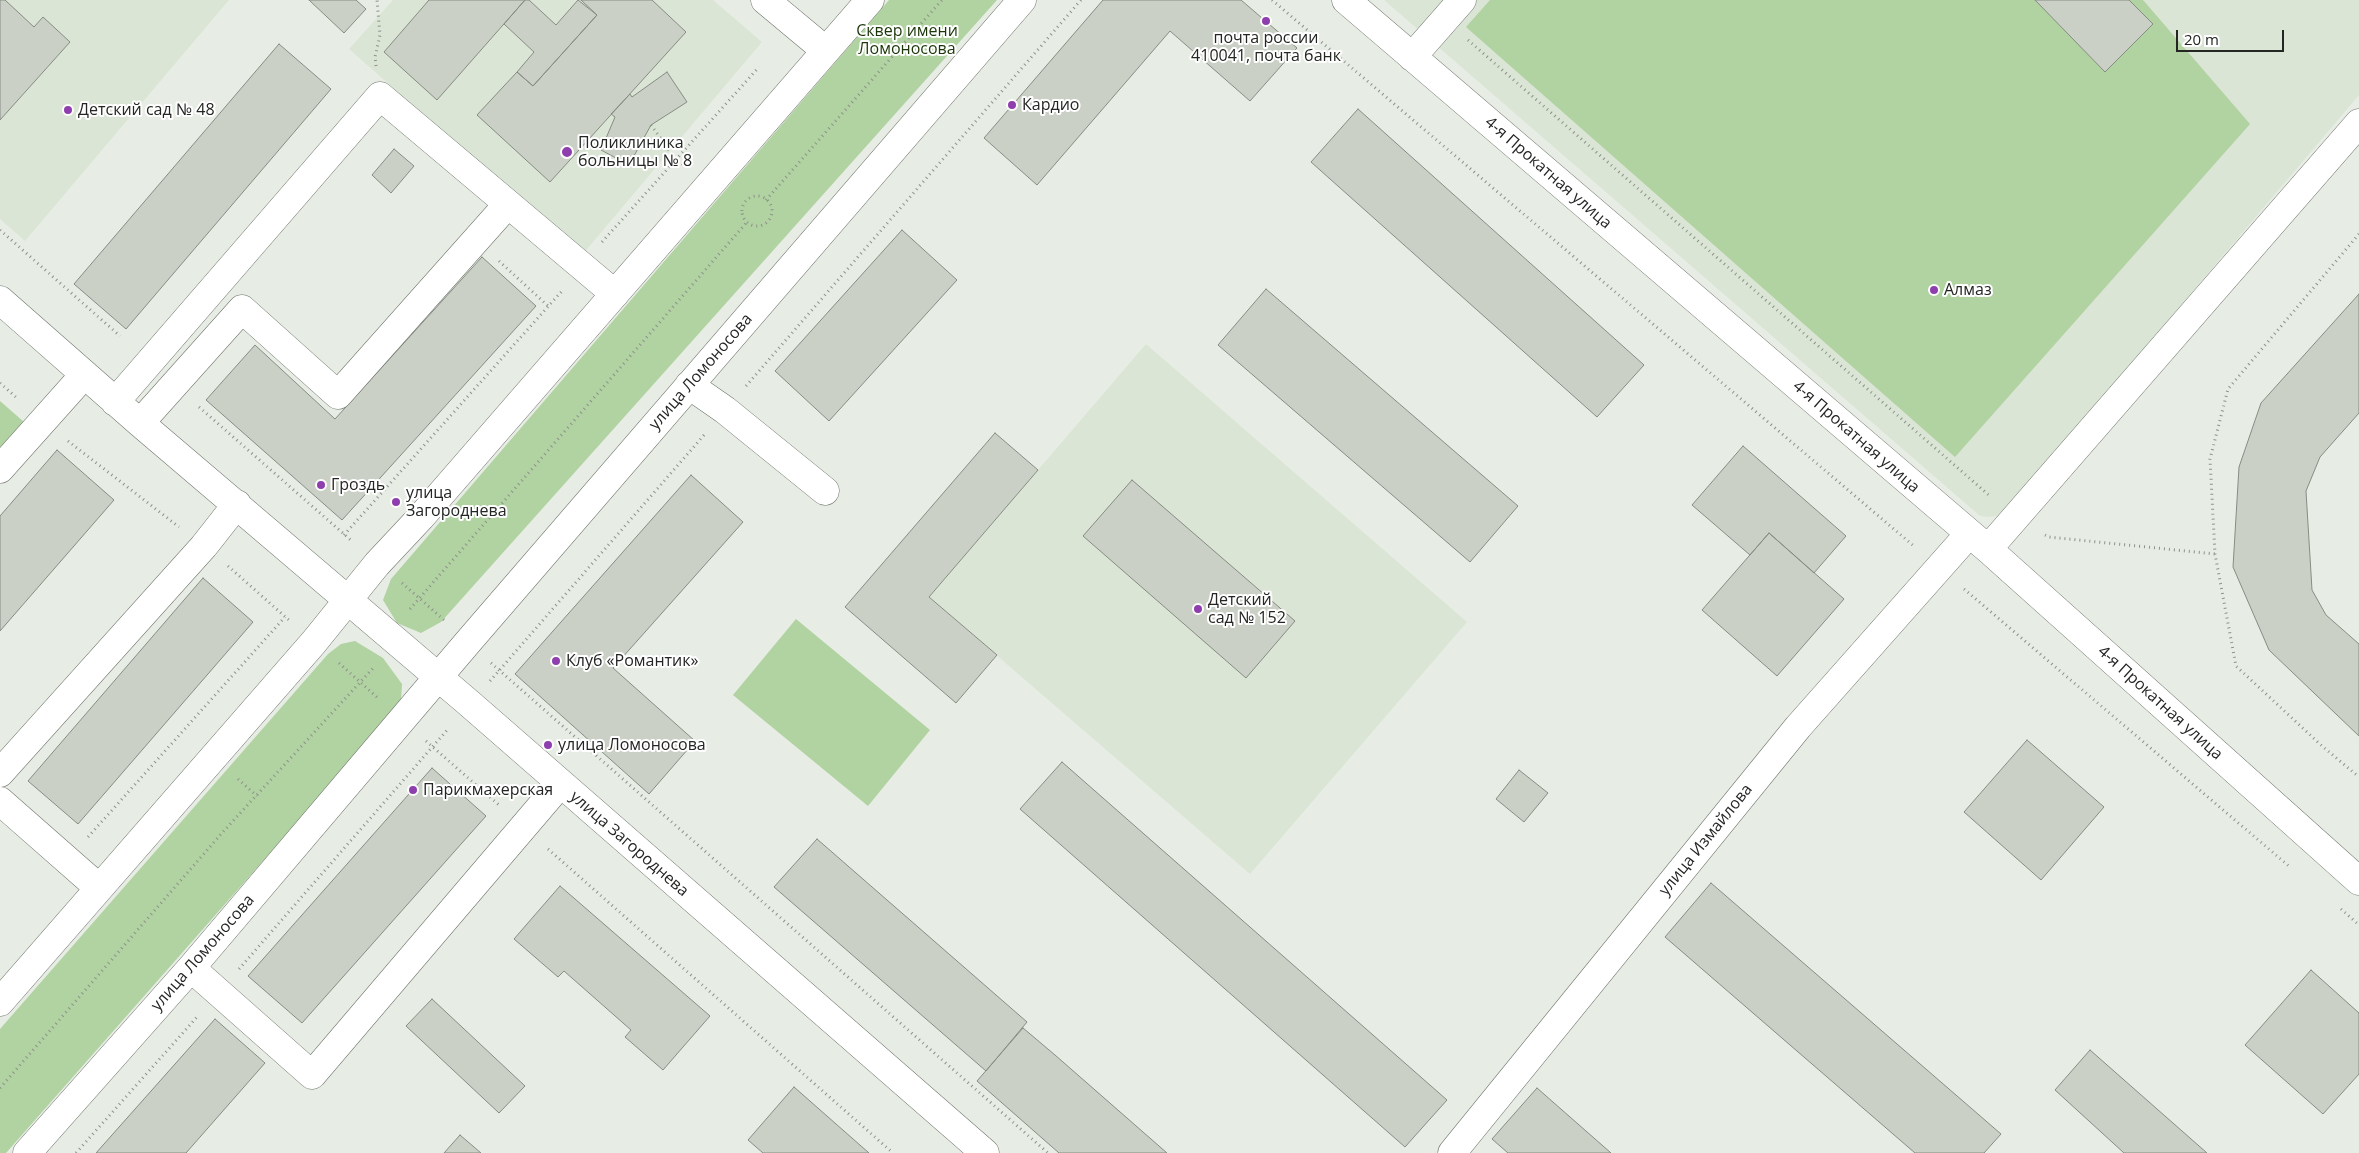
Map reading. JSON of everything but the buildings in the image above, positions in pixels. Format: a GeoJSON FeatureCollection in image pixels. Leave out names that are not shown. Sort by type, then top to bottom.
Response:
{"type":"FeatureCollection","features":[{"type":"Feature","properties":{"kind":"street"},"geometry":{"type":"LineString","coordinates":[[765,0],[825,50]]}},
{"type":"Feature","properties":{"kind":"street"},"geometry":{"type":"LineString","coordinates":[[0,1002],[314,642],[377,564],[421,517],[870,0]]}},
{"type":"Feature","properties":{"kind":"street","name":"улица Ломоносова"},"geometry":{"type":"LineString","coordinates":[[27,1153],[191,968],[468,642],[1022,0]]}},
{"type":"Feature","properties":{"kind":"street","name":"4-я Прокатная улица"},"geometry":{"type":"LineString","coordinates":[[1346,0],[1978,541],[2359,881]]}},
{"type":"Feature","properties":{"kind":"street"},"geometry":{"type":"LineString","coordinates":[[1412,57],[1453,10]]}},
{"type":"Feature","properties":{"kind":"street"},"geometry":{"type":"LineString","coordinates":[[115,402],[380,96],[614,294]]}},
{"type":"Feature","properties":{"kind":"street","name":"улица Измайлова"},"geometry":{"type":"LineString","coordinates":[[1452,1153],[1798,727],[1939,568],[2014,518],[2359,122]]}},
{"type":"Feature","properties":{"kind":"street"},"geometry":{"type":"LineString","coordinates":[[140,423],[242,309],[338,395],[508,204]]}},
{"type":"Feature","properties":{"kind":"street","name":"улица Загороднева"},"geometry":{"type":"LineString","coordinates":[[0,300],[115,402],[470,704],[984,1153]]}},
{"type":"Feature","properties":{"kind":"street"},"geometry":{"type":"LineString","coordinates":[[0,469],[84,375]]}},
{"type":"Feature","properties":{"kind":"street"},"geometry":{"type":"LineString","coordinates":[[689,385],[726,410],[825,491]]}},
{"type":"Feature","properties":{"kind":"street"},"geometry":{"type":"LineString","coordinates":[[0,774],[204,546],[237,504]]}},
{"type":"Feature","properties":{"kind":"street"},"geometry":{"type":"LineString","coordinates":[[191,968],[312,1075],[560,784]]}},
{"type":"Feature","properties":{"kind":"street"},"geometry":{"type":"LineString","coordinates":[[0,801],[99,888]]}},
{"type":"Feature","properties":{"kind":"path"},"geometry":{"type":"LineString","coordinates":[[375,57],[380,35],[377,0]]}},
{"type":"Feature","properties":{"kind":"path"},"geometry":{"type":"LineString","coordinates":[[766,200],[942,0]]}},
{"type":"Feature","properties":{"kind":"path"},"geometry":{"type":"LineString","coordinates":[[76,1153],[219,992],[1081,0]]}},
{"type":"Feature","properties":{"kind":"path"},"geometry":{"type":"LineString","coordinates":[[1272,0],[2292,868]]}},
{"type":"Feature","properties":{"kind":"path"},"geometry":{"type":"LineString","coordinates":[[1453,10],[2014,518],[2049,537],[2215,554]]}},
{"type":"Feature","properties":{"kind":"path"},"geometry":{"type":"LineString","coordinates":[[600,244],[759,67]]}},
{"type":"Feature","properties":{"kind":"path"},"geometry":{"type":"LineString","coordinates":[[651,126],[676,160]]}},
{"type":"Feature","properties":{"kind":"path"},"geometry":{"type":"LineString","coordinates":[[756,196],[766,200],[771,211],[768,221],[758,226],[747,222],[742,212],[746,201],[756,196]]}},
{"type":"Feature","properties":{"kind":"path"},"geometry":{"type":"LineString","coordinates":[[0,1088],[222,833],[383,658],[388,634],[747,222]]}},
{"type":"Feature","properties":{"kind":"path"},"geometry":{"type":"LineString","coordinates":[[0,230],[120,336]]}},
{"type":"Feature","properties":{"kind":"path"},"geometry":{"type":"LineString","coordinates":[[2359,234],[2228,389],[2210,459],[2215,554],[2236,666],[2322,746],[2359,777]]}},
{"type":"Feature","properties":{"kind":"path"},"geometry":{"type":"LineString","coordinates":[[476,240],[548,306]]}},
{"type":"Feature","properties":{"kind":"path"},"geometry":{"type":"LineString","coordinates":[[344,535],[564,289]]}},
{"type":"Feature","properties":{"kind":"path"},"geometry":{"type":"LineString","coordinates":[[0,382],[24,404]]}},
{"type":"Feature","properties":{"kind":"path"},"geometry":{"type":"LineString","coordinates":[[200,407],[377,564],[420,598],[499,670],[1048,1153]]}},
{"type":"Feature","properties":{"kind":"path"},"geometry":{"type":"LineString","coordinates":[[61,436],[181,528]]}},
{"type":"Feature","properties":{"kind":"path"},"geometry":{"type":"LineString","coordinates":[[222,560],[291,622]]}},
{"type":"Feature","properties":{"kind":"path"},"geometry":{"type":"LineString","coordinates":[[83,843],[285,617]]}},
{"type":"Feature","properties":{"kind":"path"},"geometry":{"type":"LineString","coordinates":[[335,660],[892,1153]]}},
{"type":"Feature","properties":{"kind":"path"},"geometry":{"type":"LineString","coordinates":[[2336,906],[2359,925]]}},
{"type":"Feature","properties":{"kind":"shaded area","name":"Детский сад № 48"},"geometry":{"type":"Polygon","coordinates":[[[0,0],[229,0],[25,241],[0,219],[0,0]]]}},
{"type":"Feature","properties":{"kind":"shaded area","name":"Поликлиника больницы № 8"},"geometry":{"type":"Polygon","coordinates":[[[393,0],[713,0],[762,42],[582,255],[349,49],[393,0]]]}},
{"type":"Feature","properties":{"kind":"shaded area","name":"Алмаз"},"geometry":{"type":"Polygon","coordinates":[[[1384,0],[2359,0],[2359,95],[2010,507],[1997,516],[1987,517],[1980,516],[1384,0]]]}},
{"type":"Feature","properties":{"kind":"shaded area","name":"Детский сад № 152"},"geometry":{"type":"Polygon","coordinates":[[[1146,344],[1467,622],[1250,874],[929,597],[1146,344]]]}},
{"type":"Feature","properties":{"kind":"green space","name":"Сквер имени Ломоносова"},"geometry":{"type":"Polygon","coordinates":[[[889,0],[997,0],[441,622],[421,633],[397,623],[383,600],[391,579],[889,0]]]}},
{"type":"Feature","properties":{"kind":"green space","name":"Алмаз"},"geometry":{"type":"Polygon","coordinates":[[[1490,0],[2143,0],[2250,124],[1955,457],[1466,27],[1490,0]]]}},
{"type":"Feature","properties":{"kind":"green space"},"geometry":{"type":"Polygon","coordinates":[[[0,401],[24,422],[0,449],[0,401]]]}},
{"type":"Feature","properties":{"kind":"green space"},"geometry":{"type":"Polygon","coordinates":[[[796,619],[930,730],[868,806],[733,695],[796,619]]]}},
{"type":"Feature","properties":{"kind":"green space"},"geometry":{"type":"Polygon","coordinates":[[[355,641],[383,658],[402,684],[401,701],[394,712],[6,1153],[0,1153],[0,1029],[328,654],[341,644],[355,641]]]}},
{"type":"Feature","properties":{"kind":"place","name":"почта россии 410041, почта банк"},"geometry":{"type":"Point","coordinates":[1266,21]}},
{"type":"Feature","properties":{"kind":"place","name":"Кардио"},"geometry":{"type":"Point","coordinates":[1012,105]}},
{"type":"Feature","properties":{"kind":"place","name":"Детский сад № 48"},"geometry":{"type":"Point","coordinates":[68,110]}},
{"type":"Feature","properties":{"kind":"place","name":"Поликлиника больницы № 8"},"geometry":{"type":"Point","coordinates":[567,152]}},
{"type":"Feature","properties":{"kind":"place","name":"Алмаз"},"geometry":{"type":"Point","coordinates":[1934,290]}},
{"type":"Feature","properties":{"kind":"place","name":"Гроздь"},"geometry":{"type":"Point","coordinates":[321,485]}},
{"type":"Feature","properties":{"kind":"place","name":"улица Загороднева"},"geometry":{"type":"Point","coordinates":[396,502]}},
{"type":"Feature","properties":{"kind":"place","name":"Детский сад № 152"},"geometry":{"type":"Point","coordinates":[1198,609]}},
{"type":"Feature","properties":{"kind":"place","name":"Клуб «Романтик»"},"geometry":{"type":"Point","coordinates":[556,661]}},
{"type":"Feature","properties":{"kind":"place","name":"улица Ломоносова"},"geometry":{"type":"Point","coordinates":[548,745]}},
{"type":"Feature","properties":{"kind":"place","name":"Парикмахерская"},"geometry":{"type":"Point","coordinates":[413,790]}}]}
